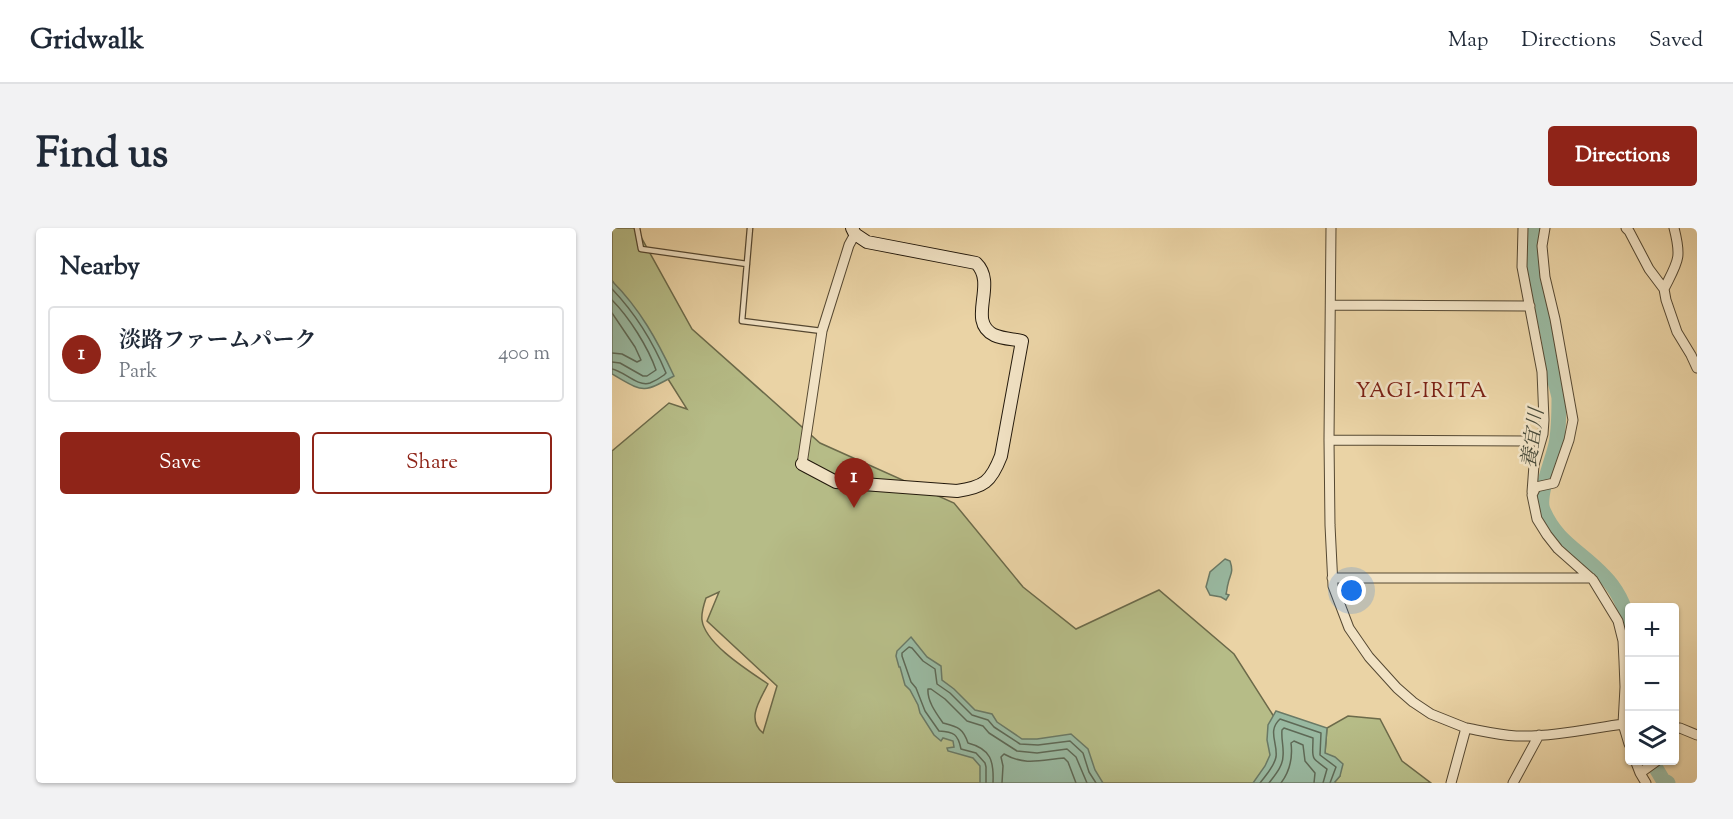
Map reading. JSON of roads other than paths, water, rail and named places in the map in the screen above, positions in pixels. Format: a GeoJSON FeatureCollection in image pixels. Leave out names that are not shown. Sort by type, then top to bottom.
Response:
{"type":"FeatureCollection","features":[{"type":"Feature","properties":{"kind":"street"},"geometry":{"type":"LineString","coordinates":[[1331,228],[1329,440],[1332,578],[1349,628],[1369,657],[1413,702],[1431,714],[1466,728],[1516,736],[1623,724]]}},
{"type":"Feature","properties":{"kind":"street"},"geometry":{"type":"LineString","coordinates":[[1523,228],[1522,267],[1542,372],[1544,420],[1534,465],[1537,519],[1558,549],[1591,578],[1618,621],[1623,641],[1625,687],[1623,724],[1625,731]]}},
{"type":"Feature","properties":{"kind":"street"},"geometry":{"type":"LineString","coordinates":[[1534,491],[1554,483],[1569,440],[1573,420],[1556,319],[1545,277],[1542,246],[1545,228]]}},
{"type":"Feature","properties":{"kind":"street"},"geometry":{"type":"LineString","coordinates":[[1626,228],[1649,269],[1664,289],[1677,332],[1697,368]]}},
{"type":"Feature","properties":{"kind":"street"},"geometry":{"type":"LineString","coordinates":[[1664,289],[1679,259],[1674,228]]}},
{"type":"Feature","properties":{"kind":"street"},"geometry":{"type":"LineString","coordinates":[[853,231],[867,242],[976,263],[985,276],[981,311],[986,329],[1000,338],[1022,341],[1001,456],[989,480],[976,488],[957,491],[836,482],[802,464],[822,331],[853,231]]}},
{"type":"Feature","properties":{"kind":"street"},"geometry":{"type":"LineString","coordinates":[[1330,305],[1530,306]]}},
{"type":"Feature","properties":{"kind":"street"},"geometry":{"type":"LineString","coordinates":[[1329,440],[1540,441]]}},
{"type":"Feature","properties":{"kind":"street"},"geometry":{"type":"LineString","coordinates":[[1332,578],[1591,578]]}},
{"type":"Feature","properties":{"kind":"street"},"geometry":{"type":"LineString","coordinates":[[1451,783],[1466,728]]}},
{"type":"Feature","properties":{"kind":"street"},"geometry":{"type":"LineString","coordinates":[[1679,728],[1697,735]]}},
{"type":"Feature","properties":{"kind":"street"},"geometry":{"type":"LineString","coordinates":[[1513,783],[1539,735]]}},
{"type":"Feature","properties":{"kind":"street"},"geometry":{"type":"LineString","coordinates":[[1637,765],[1646,783]]}},
{"type":"Feature","properties":{"kind":"street"},"geometry":{"type":"LineString","coordinates":[[1640,774],[1652,765]]}},
{"type":"Feature","properties":{"kind":"lane"},"geometry":{"type":"LineString","coordinates":[[637,228],[641,249],[747,264]]}},
{"type":"Feature","properties":{"kind":"lane"},"geometry":{"type":"LineString","coordinates":[[750,228],[742,321],[822,331]]}},
{"type":"Feature","properties":{"kind":"water"},"geometry":{"type":"Polygon","coordinates":[[[612,281],[647,326],[674,376],[655,386],[643,389],[612,374],[612,281]]]}},
{"type":"Feature","properties":{"kind":"water"},"geometry":{"type":"Polygon","coordinates":[[[1225,559],[1230,561],[1232,568],[1226,594],[1229,595],[1226,600],[1210,595],[1206,587],[1210,572],[1225,559]]]}},
{"type":"Feature","properties":{"kind":"water"},"geometry":{"type":"Polygon","coordinates":[[[911,637],[927,657],[941,666],[942,680],[975,710],[992,714],[997,722],[1022,739],[1071,734],[1088,749],[1095,770],[1103,783],[980,783],[980,766],[973,758],[948,751],[947,748],[954,747],[953,741],[943,738],[941,741],[934,735],[920,713],[910,690],[905,685],[896,656],[897,651],[911,637]]]}},
{"type":"Feature","properties":{"kind":"water"},"geometry":{"type":"Polygon","coordinates":[[[1276,711],[1327,728],[1325,753],[1335,757],[1343,764],[1340,776],[1334,783],[1253,783],[1270,755],[1267,740],[1268,725],[1276,711]]]}},
{"type":"Feature","properties":{"kind":"waterway","name":"養宜川"},"geometry":{"type":"LineString","coordinates":[[1535,228],[1532,241],[1533,270],[1559,398],[1557,438],[1542,496],[1543,510],[1562,539],[1609,581],[1617,592],[1625,611]]}},
{"type":"Feature","properties":{"kind":"waterway","name":"養宜川"},"geometry":{"type":"LineString","coordinates":[[1654,765],[1663,780],[1668,783]]}},
{"type":"Feature","properties":{"kind":"place","name":"淡路ファームパーク"},"geometry":{"type":"Point","coordinates":[854,508]}},
{"type":"Feature","properties":{"kind":"district","name":"YAGI-IRITA"},"geometry":{"type":"Point","coordinates":[1422,390]}}]}
